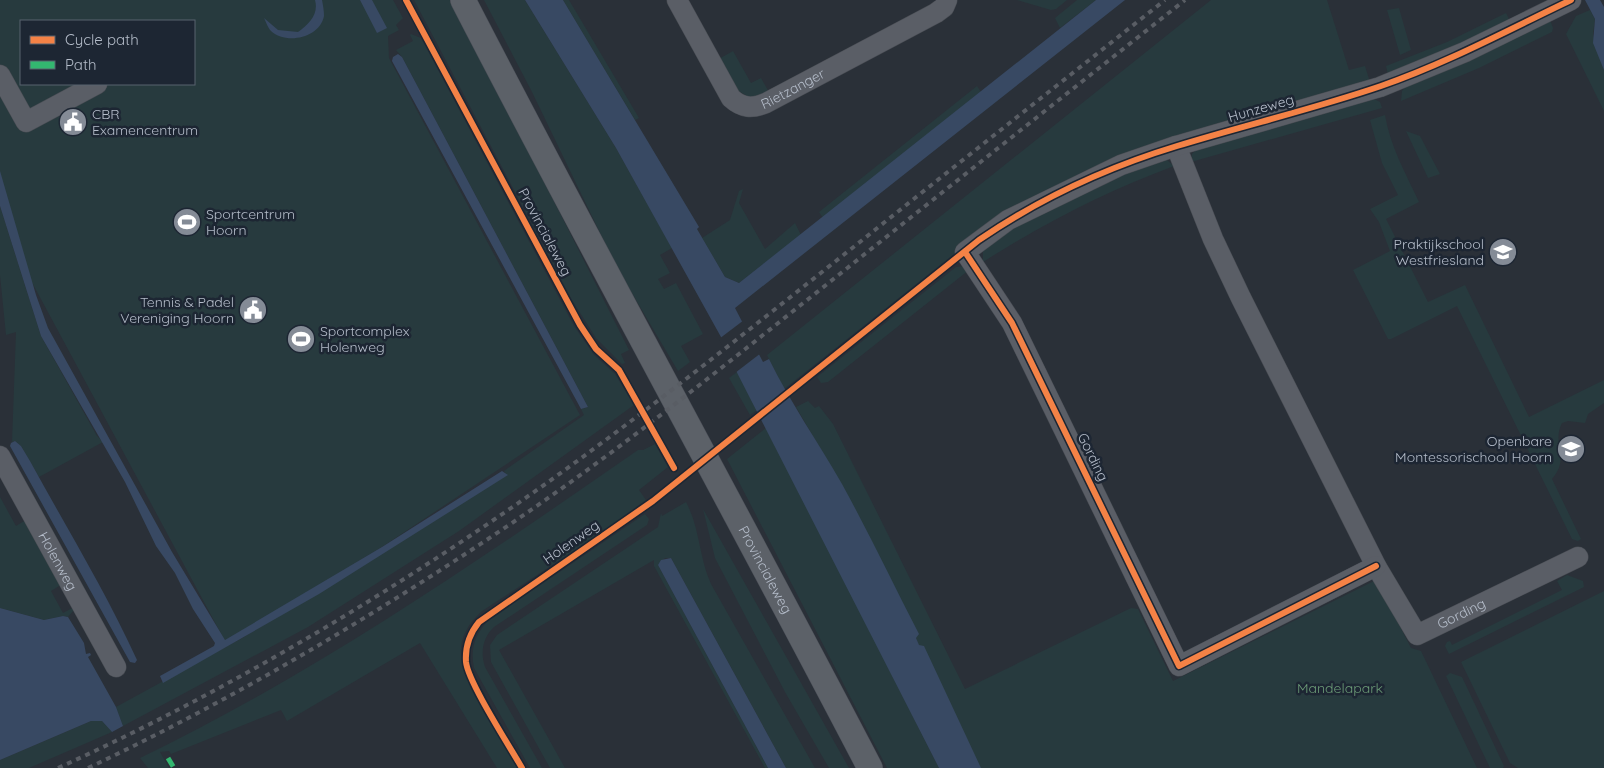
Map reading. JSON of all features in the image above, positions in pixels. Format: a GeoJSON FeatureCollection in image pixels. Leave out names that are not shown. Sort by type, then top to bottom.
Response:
{"type":"FeatureCollection","features":[{"type":"Feature","properties":{"kind":"main road","name":"Provincialeweg"},"geometry":{"type":"LineString","coordinates":[[463,0],[535,140],[742,524],[870,768]]}},
{"type":"Feature","properties":{"kind":"street","name":"Rietzanger"},"geometry":{"type":"LineString","coordinates":[[677,0],[731,98],[742,106],[751,108],[766,104],[936,13],[944,7],[948,0]]}},
{"type":"Feature","properties":{"kind":"street","name":"Hunzeweg"},"geometry":{"type":"LineString","coordinates":[[965,252],[1008,220],[1121,165],[1176,146],[1380,86],[1465,52],[1568,1]]}},
{"type":"Feature","properties":{"kind":"street"},"geometry":{"type":"LineString","coordinates":[[0,75],[26,122],[95,85]]}},
{"type":"Feature","properties":{"kind":"street","name":"Gording"},"geometry":{"type":"LineString","coordinates":[[1176,146],[1213,239],[1376,566],[1417,635],[1578,557]]}},
{"type":"Feature","properties":{"kind":"street","name":"Gording"},"geometry":{"type":"LineString","coordinates":[[965,252],[1016,331],[1179,666],[1376,566]]}},
{"type":"Feature","properties":{"kind":"street","name":"Holenweg"},"geometry":{"type":"LineString","coordinates":[[0,456],[116,667]]}},
{"type":"Feature","properties":{"kind":"green space","name":"Sportcomplex Holenweg"},"geometry":{"type":"Polygon","coordinates":[[[0,0],[393,0],[403,18],[396,25],[399,30],[388,36],[389,58],[580,415],[382,547],[225,641],[21,262],[0,174],[0,0]]]}},
{"type":"Feature","properties":{"kind":"green space"},"geometry":{"type":"Polygon","coordinates":[[[414,0],[450,0],[506,106],[629,350],[621,354],[625,363],[622,364],[596,338],[572,300],[414,0]]]}},
{"type":"Feature","properties":{"kind":"green space"},"geometry":{"type":"Polygon","coordinates":[[[484,0],[525,0],[616,148],[672,248],[660,255],[670,273],[658,279],[664,289],[676,283],[703,334],[681,346],[690,362],[678,371],[617,268],[532,92],[484,0]]]}},
{"type":"Feature","properties":{"kind":"green space"},"geometry":{"type":"Polygon","coordinates":[[[563,0],[569,0],[639,118],[635,120],[563,0]]]}},
{"type":"Feature","properties":{"kind":"green space"},"geometry":{"type":"Polygon","coordinates":[[[1017,0],[1067,0],[1056,9],[1051,10],[1017,0]]]}},
{"type":"Feature","properties":{"kind":"green space"},"geometry":{"type":"Polygon","coordinates":[[[1077,0],[1096,0],[1060,28],[1055,18],[1077,0]]]}},
{"type":"Feature","properties":{"kind":"green space"},"geometry":{"type":"Polygon","coordinates":[[[1211,0],[1327,0],[1349,70],[1365,66],[1370,82],[1212,125],[958,251],[784,389],[767,355],[1211,0]]]}},
{"type":"Feature","properties":{"kind":"green space"},"geometry":{"type":"Polygon","coordinates":[[[1399,8],[1411,50],[1400,55],[1387,10],[1399,8]]]}},
{"type":"Feature","properties":{"kind":"green space"},"geometry":{"type":"Polygon","coordinates":[[[1590,10],[1595,19],[1593,34],[1604,70],[1604,111],[1566,34],[1576,16],[1590,10]]]}},
{"type":"Feature","properties":{"kind":"green space"},"geometry":{"type":"Polygon","coordinates":[[[1506,13],[1510,21],[1464,44],[1388,75],[1386,66],[1447,42],[1506,13]]]}},
{"type":"Feature","properties":{"kind":"green space"},"geometry":{"type":"Polygon","coordinates":[[[1550,20],[1553,28],[1552,32],[1479,68],[1401,101],[1402,91],[1406,86],[1550,20]]]}},
{"type":"Feature","properties":{"kind":"green space"},"geometry":{"type":"Polygon","coordinates":[[[411,34],[421,38],[574,326],[594,355],[615,374],[634,405],[459,531],[308,627],[123,726],[116,707],[244,637],[507,475],[504,471],[584,415],[581,409],[588,407],[402,57],[396,50],[413,41],[411,34]]]}},
{"type":"Feature","properties":{"kind":"green space"},"geometry":{"type":"Polygon","coordinates":[[[733,51],[751,83],[761,78],[770,94],[750,98],[734,88],[717,60],[733,51]]]}},
{"type":"Feature","properties":{"kind":"green space"},"geometry":{"type":"Polygon","coordinates":[[[977,86],[981,92],[823,218],[819,212],[977,86]]]}},
{"type":"Feature","properties":{"kind":"green space"},"geometry":{"type":"Polygon","coordinates":[[[1372,98],[1380,102],[1382,108],[1191,162],[1192,154],[1200,146],[1372,98]]]}},
{"type":"Feature","properties":{"kind":"green space"},"geometry":{"type":"Polygon","coordinates":[[[1385,115],[1395,149],[1419,202],[1386,219],[1428,302],[1465,285],[1529,417],[1604,380],[1604,403],[1588,414],[1585,423],[1568,421],[1562,423],[1559,431],[1560,464],[1552,479],[1581,539],[1578,541],[1572,539],[1457,306],[1388,339],[1353,270],[1390,251],[1379,222],[1370,209],[1398,195],[1382,163],[1370,120],[1385,115]]]}},
{"type":"Feature","properties":{"kind":"green space"},"geometry":{"type":"Polygon","coordinates":[[[1406,131],[1420,136],[1440,174],[1428,178],[1406,131]]]}},
{"type":"Feature","properties":{"kind":"green space"},"geometry":{"type":"Polygon","coordinates":[[[1167,160],[1174,166],[1124,186],[1076,209],[1029,234],[983,262],[983,252],[987,244],[1030,218],[1146,163],[1167,160]]]}},
{"type":"Feature","properties":{"kind":"green space"},"geometry":{"type":"Polygon","coordinates":[[[743,189],[739,203],[765,249],[795,223],[801,235],[739,283],[725,277],[702,238],[730,220],[739,191],[743,189]]]}},
{"type":"Feature","properties":{"kind":"green space"},"geometry":{"type":"Polygon","coordinates":[[[0,206],[41,336],[97,436],[103,442],[39,477],[21,446],[15,441],[12,442],[16,332],[6,335],[0,275],[0,206]]]}},
{"type":"Feature","properties":{"kind":"green space"},"geometry":{"type":"Polygon","coordinates":[[[964,266],[969,270],[828,382],[821,383],[817,377],[956,267],[964,266]]]}},
{"type":"Feature","properties":{"kind":"green space"},"geometry":{"type":"Polygon","coordinates":[[[737,372],[757,410],[750,415],[729,378],[737,372]]]}},
{"type":"Feature","properties":{"kind":"green space","name":"Mandelapark"},"geometry":{"type":"Polygon","coordinates":[[[808,401],[815,408],[819,406],[833,424],[965,689],[1131,608],[1138,609],[1173,681],[1374,581],[1379,585],[1411,648],[1421,651],[1477,768],[960,768],[916,638],[842,486],[796,407],[808,401]]]}},
{"type":"Feature","properties":{"kind":"green space"},"geometry":{"type":"Polygon","coordinates":[[[767,427],[939,768],[887,768],[727,459],[767,427]]]}},
{"type":"Feature","properties":{"kind":"green space"},"geometry":{"type":"Polygon","coordinates":[[[655,444],[668,467],[639,490],[646,500],[604,531],[482,611],[470,624],[464,636],[461,648],[465,673],[517,768],[497,768],[420,643],[287,721],[281,710],[171,754],[169,751],[160,752],[169,768],[148,768],[140,758],[270,690],[333,652],[457,574],[638,450],[643,450],[655,444]]]}},
{"type":"Feature","properties":{"kind":"green space"},"geometry":{"type":"Polygon","coordinates":[[[0,497],[16,526],[29,518],[64,583],[51,591],[63,613],[78,605],[68,617],[63,616],[44,620],[0,608],[0,497]]]}},
{"type":"Feature","properties":{"kind":"green space"},"geometry":{"type":"Polygon","coordinates":[[[686,502],[691,512],[711,584],[815,768],[786,768],[671,558],[665,558],[658,565],[768,768],[765,768],[654,566],[654,560],[499,650],[565,768],[550,768],[491,662],[490,645],[497,635],[658,527],[661,513],[662,516],[686,502]]]}},
{"type":"Feature","properties":{"kind":"green space"},"geometry":{"type":"Polygon","coordinates":[[[703,509],[849,768],[829,768],[785,692],[715,558],[703,509]]]}},
{"type":"Feature","properties":{"kind":"green space"},"geometry":{"type":"Polygon","coordinates":[[[645,514],[649,519],[647,525],[494,627],[487,635],[483,645],[485,667],[542,768],[530,768],[474,668],[473,648],[477,636],[489,620],[645,514]]]}},
{"type":"Feature","properties":{"kind":"green space"},"geometry":{"type":"Polygon","coordinates":[[[1567,575],[1583,581],[1584,587],[1449,654],[1445,646],[1447,642],[1450,641],[1452,645],[1562,590],[1557,581],[1567,575]]]}},
{"type":"Feature","properties":{"kind":"green space"},"geometry":{"type":"Polygon","coordinates":[[[1604,591],[1604,768],[1518,768],[1510,763],[1461,662],[1604,591]]]}},
{"type":"Feature","properties":{"kind":"green space"},"geometry":{"type":"Polygon","coordinates":[[[1450,673],[1462,677],[1504,766],[1503,768],[1490,768],[1446,676],[1450,673]]]}},
{"type":"Feature","properties":{"kind":"green space"},"geometry":{"type":"Polygon","coordinates":[[[91,721],[102,721],[112,732],[29,768],[0,768],[0,760],[91,721]]]}},
{"type":"Feature","properties":{"kind":"water"},"geometry":{"type":"Polygon","coordinates":[[[315,0],[322,0],[324,16],[316,30],[302,37],[285,38],[277,35],[270,30],[264,18],[278,30],[298,32],[312,18],[316,10],[315,0]]]}},
{"type":"Feature","properties":{"kind":"water"},"geometry":{"type":"Polygon","coordinates":[[[360,0],[372,0],[387,28],[377,33],[360,0]]]}},
{"type":"Feature","properties":{"kind":"water"},"geometry":{"type":"Polygon","coordinates":[[[525,0],[563,0],[699,227],[697,229],[725,277],[739,283],[1096,0],[1125,0],[735,308],[763,362],[769,359],[852,502],[919,634],[916,638],[919,645],[924,646],[981,768],[939,768],[729,357],[721,337],[616,148],[525,0]]]}},
{"type":"Feature","properties":{"kind":"water"},"geometry":{"type":"Polygon","coordinates":[[[1585,0],[1600,0],[1604,7],[1604,70],[1593,43],[1595,19],[1585,0]]]}},
{"type":"Feature","properties":{"kind":"water"},"geometry":{"type":"Polygon","coordinates":[[[398,54],[402,57],[588,407],[581,409],[392,61],[393,57],[398,54]]]}},
{"type":"Feature","properties":{"kind":"water"},"geometry":{"type":"Polygon","coordinates":[[[0,171],[36,295],[48,328],[172,552],[225,640],[382,547],[502,471],[508,475],[319,594],[163,683],[160,676],[214,646],[215,643],[193,609],[175,573],[156,546],[125,482],[41,336],[0,206],[0,171]]]}},
{"type":"Feature","properties":{"kind":"water"},"geometry":{"type":"Polygon","coordinates":[[[15,441],[21,446],[30,461],[99,585],[137,660],[135,663],[130,662],[10,446],[15,441]]]}},
{"type":"Feature","properties":{"kind":"water"},"geometry":{"type":"Polygon","coordinates":[[[671,558],[786,768],[768,768],[658,565],[661,560],[671,558]]]}},
{"type":"Feature","properties":{"kind":"water"},"geometry":{"type":"Polygon","coordinates":[[[0,608],[44,620],[63,616],[68,617],[84,643],[86,654],[90,653],[91,655],[88,657],[116,707],[123,726],[112,732],[102,721],[91,721],[0,760],[0,608]]]}},
{"type":"Feature","properties":{"kind":"pier"},"geometry":{"type":"Polygon","coordinates":[[[744,320],[761,353],[735,373],[719,339],[744,320]]]}},
{"type":"Feature","properties":{"kind":"railway"},"geometry":{"type":"LineString","coordinates":[[58,768],[184,706],[307,638],[427,564],[544,485],[699,369],[1165,0]]}},
{"type":"Feature","properties":{"kind":"railway"},"geometry":{"type":"LineString","coordinates":[[88,768],[142,742],[300,656],[453,562],[545,500],[707,379],[1185,0]]}},
{"type":"Feature","properties":{"kind":"marked path"},"geometry":{"type":"LineString","coordinates":[[168,758],[174,768]]}},
{"type":"Feature","properties":{"kind":"cycle path"},"geometry":{"type":"LineString","coordinates":[[406,0],[580,325],[596,349],[619,370],[674,468]]}},
{"type":"Feature","properties":{"kind":"cycle path"},"geometry":{"type":"LineString","coordinates":[[522,768],[481,699],[468,671],[466,662],[467,646],[479,622],[653,501],[979,240],[1026,211],[1100,174],[1151,154],[1330,102],[1406,77],[1454,57],[1571,0]]}},
{"type":"Feature","properties":{"kind":"cycle path"},"geometry":{"type":"LineString","coordinates":[[965,252],[1012,323],[1179,666],[1376,566]]}},
{"type":"Feature","properties":{"kind":"place","name":"CBR Examencentrum"},"geometry":{"type":"Point","coordinates":[73,122]}},
{"type":"Feature","properties":{"kind":"place","name":"Sportcentrum Hoorn"},"geometry":{"type":"Point","coordinates":[187,222]}},
{"type":"Feature","properties":{"kind":"place","name":"Praktijkschool Westfriesland"},"geometry":{"type":"Point","coordinates":[1503,252]}},
{"type":"Feature","properties":{"kind":"place","name":"Tennis & Padel Vereniging Hoorn"},"geometry":{"type":"Point","coordinates":[253,310]}},
{"type":"Feature","properties":{"kind":"place","name":"Sportcomplex Holenweg"},"geometry":{"type":"Point","coordinates":[301,339]}},
{"type":"Feature","properties":{"kind":"place","name":"Openbare Montessorischool Hoorn"},"geometry":{"type":"Point","coordinates":[1571,449]}}]}
